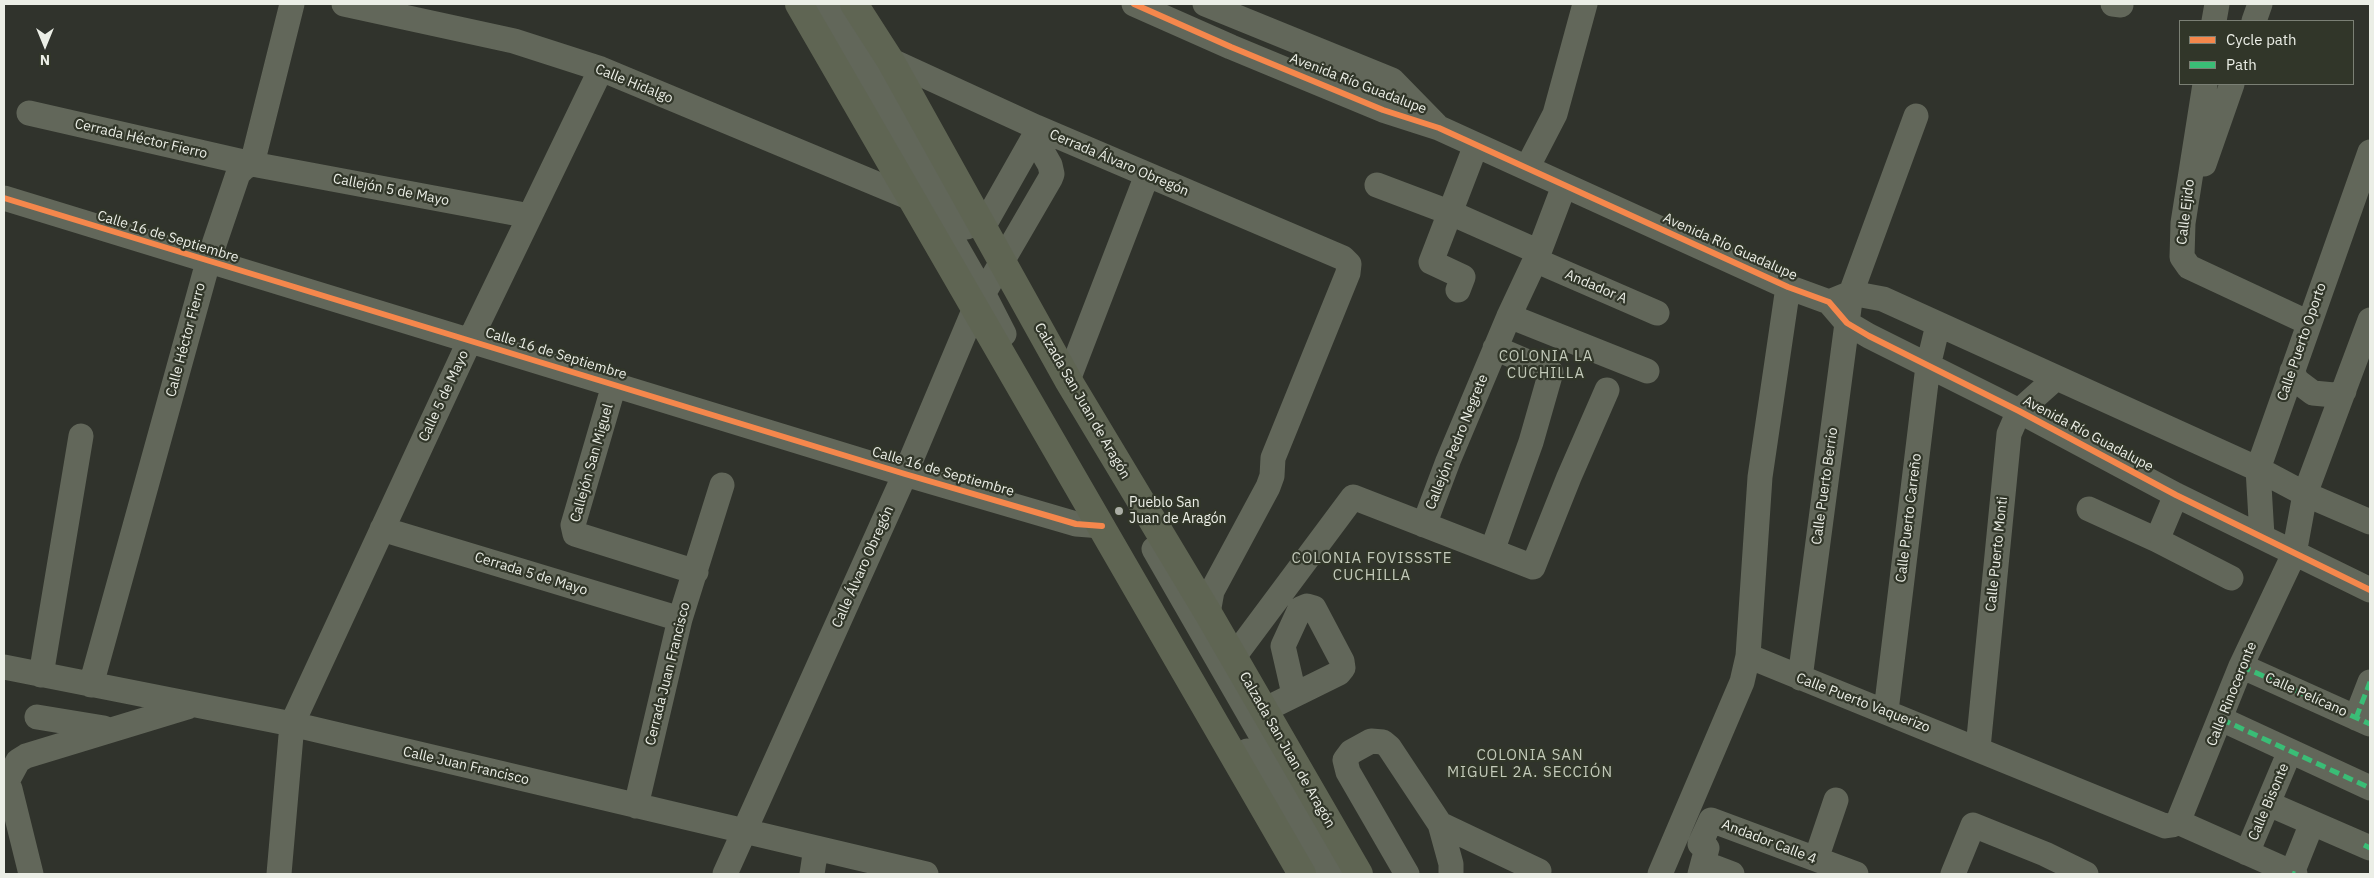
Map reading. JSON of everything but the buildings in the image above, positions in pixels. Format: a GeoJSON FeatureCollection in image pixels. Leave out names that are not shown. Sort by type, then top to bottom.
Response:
{"type":"FeatureCollection","features":[{"type":"Feature","properties":{"kind":"main road","name":"Calzada San Juan de Aragón"},"geometry":{"type":"LineString","coordinates":[[799,4],[913,199],[988,284],[1068,380],[1208,613],[1359,874]]}},
{"type":"Feature","properties":{"kind":"main road","name":"Calzada San Juan de Aragón"},"geometry":{"type":"LineString","coordinates":[[854,4],[890,60],[983,227],[988,284],[1004,360],[1102,526],[1302,874]]}},
{"type":"Feature","properties":{"kind":"street","name":"Calle Héctor Fierro"},"geometry":{"type":"LineString","coordinates":[[91,685],[208,262],[238,174],[252,164],[292,4]]}},
{"type":"Feature","properties":{"kind":"street","name":"Calle Hidalgo"},"geometry":{"type":"LineString","coordinates":[[344,4],[514,41],[601,69],[913,199]]}},
{"type":"Feature","properties":{"kind":"street"},"geometry":{"type":"LineString","coordinates":[[817,4],[988,284],[1036,342],[1341,874]]}},
{"type":"Feature","properties":{"kind":"street"},"geometry":{"type":"LineString","coordinates":[[839,4],[988,284],[1014,354],[1319,874]]}},
{"type":"Feature","properties":{"kind":"street","name":"Avenida Río Guadalupe"},"geometry":{"type":"LineString","coordinates":[[1134,4],[1230,47],[1384,110],[1439,128],[1476,144],[1564,186],[1788,287],[1840,298],[1883,299],[1938,326],[2258,469],[2305,494],[2370,522]]}},
{"type":"Feature","properties":{"kind":"street","name":"Avenida Río Guadalupe"},"geometry":{"type":"LineString","coordinates":[[1205,4],[1240,11],[1392,80],[1439,128]]}},
{"type":"Feature","properties":{"kind":"street"},"geometry":{"type":"LineString","coordinates":[[1527,168],[1555,114],[1585,4]]}},
{"type":"Feature","properties":{"kind":"street"},"geometry":{"type":"LineString","coordinates":[[2214,20],[2217,4]]}},
{"type":"Feature","properties":{"kind":"street"},"geometry":{"type":"LineString","coordinates":[[2254,20],[2260,4]]}},
{"type":"Feature","properties":{"kind":"street"},"geometry":{"type":"LineString","coordinates":[[1230,47],[1240,11]]}},
{"type":"Feature","properties":{"kind":"street","name":"Cerrada Álvaro Obregón"},"geometry":{"type":"LineString","coordinates":[[890,60],[1035,132],[1147,175],[1342,258],[1349,264],[1348,273],[1273,458],[1272,476],[1268,487],[1212,591],[1208,613]]}},
{"type":"Feature","properties":{"kind":"street","name":"Calle 5 de Mayo"},"geometry":{"type":"LineString","coordinates":[[292,724],[470,340],[601,69]]}},
{"type":"Feature","properties":{"kind":"street","name":"Calle Ejido"},"geometry":{"type":"LineString","coordinates":[[2205,85],[2184,222],[2182,257],[2189,267],[2309,323]]}},
{"type":"Feature","properties":{"kind":"street"},"geometry":{"type":"LineString","coordinates":[[2184,222],[2232,85]]}},
{"type":"Feature","properties":{"kind":"street","name":"Cerrada Héctor Fierro"},"geometry":{"type":"LineString","coordinates":[[29,113],[252,164]]}},
{"type":"Feature","properties":{"kind":"street"},"geometry":{"type":"LineString","coordinates":[[1840,298],[1916,116]]}},
{"type":"Feature","properties":{"kind":"street"},"geometry":{"type":"LineString","coordinates":[[983,227],[1035,132]]}},
{"type":"Feature","properties":{"kind":"street","name":"Calle Álvaro Obregón"},"geometry":{"type":"LineString","coordinates":[[725,874],[988,284],[1052,174],[1050,165],[1035,132]]}},
{"type":"Feature","properties":{"kind":"street"},"geometry":{"type":"LineString","coordinates":[[1458,290],[1463,277],[1431,262],[1476,144]]}},
{"type":"Feature","properties":{"kind":"street","name":"Calle Puerto Oporto"},"geometry":{"type":"LineString","coordinates":[[2262,536],[2258,469],[2370,152]]}},
{"type":"Feature","properties":{"kind":"street","name":"Callejón 5 de Mayo"},"geometry":{"type":"LineString","coordinates":[[252,164],[530,216]]}},
{"type":"Feature","properties":{"kind":"street"},"geometry":{"type":"LineString","coordinates":[[1068,380],[1147,175]]}},
{"type":"Feature","properties":{"kind":"street","name":"Andador A"},"geometry":{"type":"LineString","coordinates":[[1377,185],[1451,213],[1657,313]]}},
{"type":"Feature","properties":{"kind":"street","name":"Callejón Pedro Negrete"},"geometry":{"type":"LineString","coordinates":[[1234,658],[1353,497],[1424,525],[1448,460],[1495,348],[1537,256],[1564,186]]}},
{"type":"Feature","properties":{"kind":"street","name":"Calle 16 de Septiembre"},"geometry":{"type":"LineString","coordinates":[[4,198],[904,474],[1076,524],[1102,526]]}},
{"type":"Feature","properties":{"kind":"street"},"geometry":{"type":"LineString","coordinates":[[1660,874],[1742,682],[1748,656],[1760,478],[1788,287]]}},
{"type":"Feature","properties":{"kind":"street","name":"Avenida Río Guadalupe"},"geometry":{"type":"LineString","coordinates":[[1840,298],[1848,323],[2176,495],[2370,590]]}},
{"type":"Feature","properties":{"kind":"street"},"geometry":{"type":"LineString","coordinates":[[1509,316],[1647,371]]}},
{"type":"Feature","properties":{"kind":"street"},"geometry":{"type":"LineString","coordinates":[[2294,554],[2305,494],[2344,390],[2366,348],[2370,320]]}},
{"type":"Feature","properties":{"kind":"street","name":"Calle Puerto Berrio"},"geometry":{"type":"LineString","coordinates":[[1800,678],[1848,323]]}},
{"type":"Feature","properties":{"kind":"street","name":"Calle Puerto Carreño"},"geometry":{"type":"LineString","coordinates":[[1886,711],[1928,366],[1938,326]]}},
{"type":"Feature","properties":{"kind":"street"},"geometry":{"type":"LineString","coordinates":[[1492,550],[1531,442],[1551,372],[1495,348]]}},
{"type":"Feature","properties":{"kind":"street"},"geometry":{"type":"LineString","coordinates":[[2292,371],[2297,381],[2313,393],[2324,396],[2344,390]]}},
{"type":"Feature","properties":{"kind":"street","name":"Calle Puerto Monti"},"geometry":{"type":"LineString","coordinates":[[1978,748],[2010,434],[2019,411],[2056,378]]}},
{"type":"Feature","properties":{"kind":"street","name":"Callejón San Miguel"},"geometry":{"type":"LineString","coordinates":[[614,385],[573,525],[575,534],[696,572]]}},
{"type":"Feature","properties":{"kind":"street"},"geometry":{"type":"LineString","coordinates":[[1424,525],[1534,567],[1569,477],[1607,390]]}},
{"type":"Feature","properties":{"kind":"street"},"geometry":{"type":"LineString","coordinates":[[41,675],[80,436]]}},
{"type":"Feature","properties":{"kind":"street","name":"Cerrada Juan Francisco"},"geometry":{"type":"LineString","coordinates":[[636,806],[680,619],[722,485]]}},
{"type":"Feature","properties":{"kind":"street"},"geometry":{"type":"LineString","coordinates":[[2157,540],[2176,495]]}},
{"type":"Feature","properties":{"kind":"street"},"geometry":{"type":"LineString","coordinates":[[2089,509],[2157,540],[2230,578]]}},
{"type":"Feature","properties":{"kind":"street","name":"Cerrada 5 de Mayo"},"geometry":{"type":"LineString","coordinates":[[382,529],[680,619]]}},
{"type":"Feature","properties":{"kind":"street","name":"Calle Rinoceronte"},"geometry":{"type":"LineString","coordinates":[[2172,824],[2222,719],[2241,666],[2294,554]]}},
{"type":"Feature","properties":{"kind":"street","name":"Calle Puerto Vaquerizo"},"geometry":{"type":"LineString","coordinates":[[1748,656],[2247,853],[2290,873]]}},
{"type":"Feature","properties":{"kind":"street","name":"Calle Pelícano"},"geometry":{"type":"LineString","coordinates":[[2241,666],[2363,721]]}},
{"type":"Feature","properties":{"kind":"street","name":"Calle Juan Francisco"},"geometry":{"type":"LineString","coordinates":[[4,667],[192,706],[292,724],[926,874]]}},
{"type":"Feature","properties":{"kind":"street"},"geometry":{"type":"LineString","coordinates":[[2363,721],[2370,682]]}},
{"type":"Feature","properties":{"kind":"street"},"geometry":{"type":"LineString","coordinates":[[1264,710],[1294,694]]}},
{"type":"Feature","properties":{"kind":"street"},"geometry":{"type":"LineString","coordinates":[[31,874],[6,786],[18,761],[26,756],[109,729],[192,706]]}},
{"type":"Feature","properties":{"kind":"street"},"geometry":{"type":"LineString","coordinates":[[37,717],[109,729]]}},
{"type":"Feature","properties":{"kind":"street"},"geometry":{"type":"LineString","coordinates":[[2222,719],[2370,788]]}},
{"type":"Feature","properties":{"kind":"street"},"geometry":{"type":"LineString","coordinates":[[279,874],[292,724]]}},
{"type":"Feature","properties":{"kind":"street"},"geometry":{"type":"LineString","coordinates":[[1407,874],[1348,772],[1345,760],[1351,752],[1371,741],[1383,742],[1389,747],[1440,824],[1451,864],[1451,874]]}},
{"type":"Feature","properties":{"kind":"street","name":"Calle Bisonte"},"geometry":{"type":"LineString","coordinates":[[2247,853],[2290,751]]}},
{"type":"Feature","properties":{"kind":"street"},"geometry":{"type":"LineString","coordinates":[[1816,859],[1836,800]]}},
{"type":"Feature","properties":{"kind":"street"},"geometry":{"type":"LineString","coordinates":[[2268,804],[2312,823],[2368,841]]}},
{"type":"Feature","properties":{"kind":"street","name":"Andador Calle 4"},"geometry":{"type":"LineString","coordinates":[[1702,869],[1707,847],[1700,844],[1710,820],[1856,874]]}},
{"type":"Feature","properties":{"kind":"street"},"geometry":{"type":"LineString","coordinates":[[2290,873],[2312,823]]}},
{"type":"Feature","properties":{"kind":"street"},"geometry":{"type":"LineString","coordinates":[[1440,824],[1539,871]]}},
{"type":"Feature","properties":{"kind":"street"},"geometry":{"type":"LineString","coordinates":[[1953,874],[1973,825],[2045,854],[2086,874]]}},
{"type":"Feature","properties":{"kind":"street"},"geometry":{"type":"LineString","coordinates":[[812,874],[816,848]]}},
{"type":"Feature","properties":{"kind":"street"},"geometry":{"type":"LineString","coordinates":[[1702,869],[1732,874]]}},
{"type":"Feature","properties":{"kind":"marked path"},"geometry":{"type":"LineString","coordinates":[[2241,666],[2370,724]]}},
{"type":"Feature","properties":{"kind":"marked path"},"geometry":{"type":"LineString","coordinates":[[2356,718],[2370,682]]}},
{"type":"Feature","properties":{"kind":"marked path"},"geometry":{"type":"LineString","coordinates":[[2221,719],[2370,788]]}},
{"type":"Feature","properties":{"kind":"marked path"},"geometry":{"type":"LineString","coordinates":[[2364,845],[2370,848]]}},
{"type":"Feature","properties":{"kind":"cycle path"},"geometry":{"type":"LineString","coordinates":[[1134,4],[1231,47],[1383,110],[1439,128],[1788,287],[1829,302],[1847,323],[1869,336],[2019,411],[2176,495],[2370,590]]}},
{"type":"Feature","properties":{"kind":"cycle path"},"geometry":{"type":"LineString","coordinates":[[4,198],[905,474],[1076,524],[1102,526]]}},
{"type":"Feature","properties":{"kind":"place","name":"Pueblo San Juan de Aragón"},"geometry":{"type":"Point","coordinates":[1119,511]}},
{"type":"Feature","properties":{"kind":"district","name":"COLONIA LA CUCHILLA"},"geometry":{"type":"Point","coordinates":[1546,366]}},
{"type":"Feature","properties":{"kind":"district","name":"COLONIA FOVISSSTE CUCHILLA"},"geometry":{"type":"Point","coordinates":[1372,568]}},
{"type":"Feature","properties":{"kind":"district","name":"COLONIA SAN MIGUEL 2A. SECCIÓN"},"geometry":{"type":"Point","coordinates":[1530,764]}}]}
